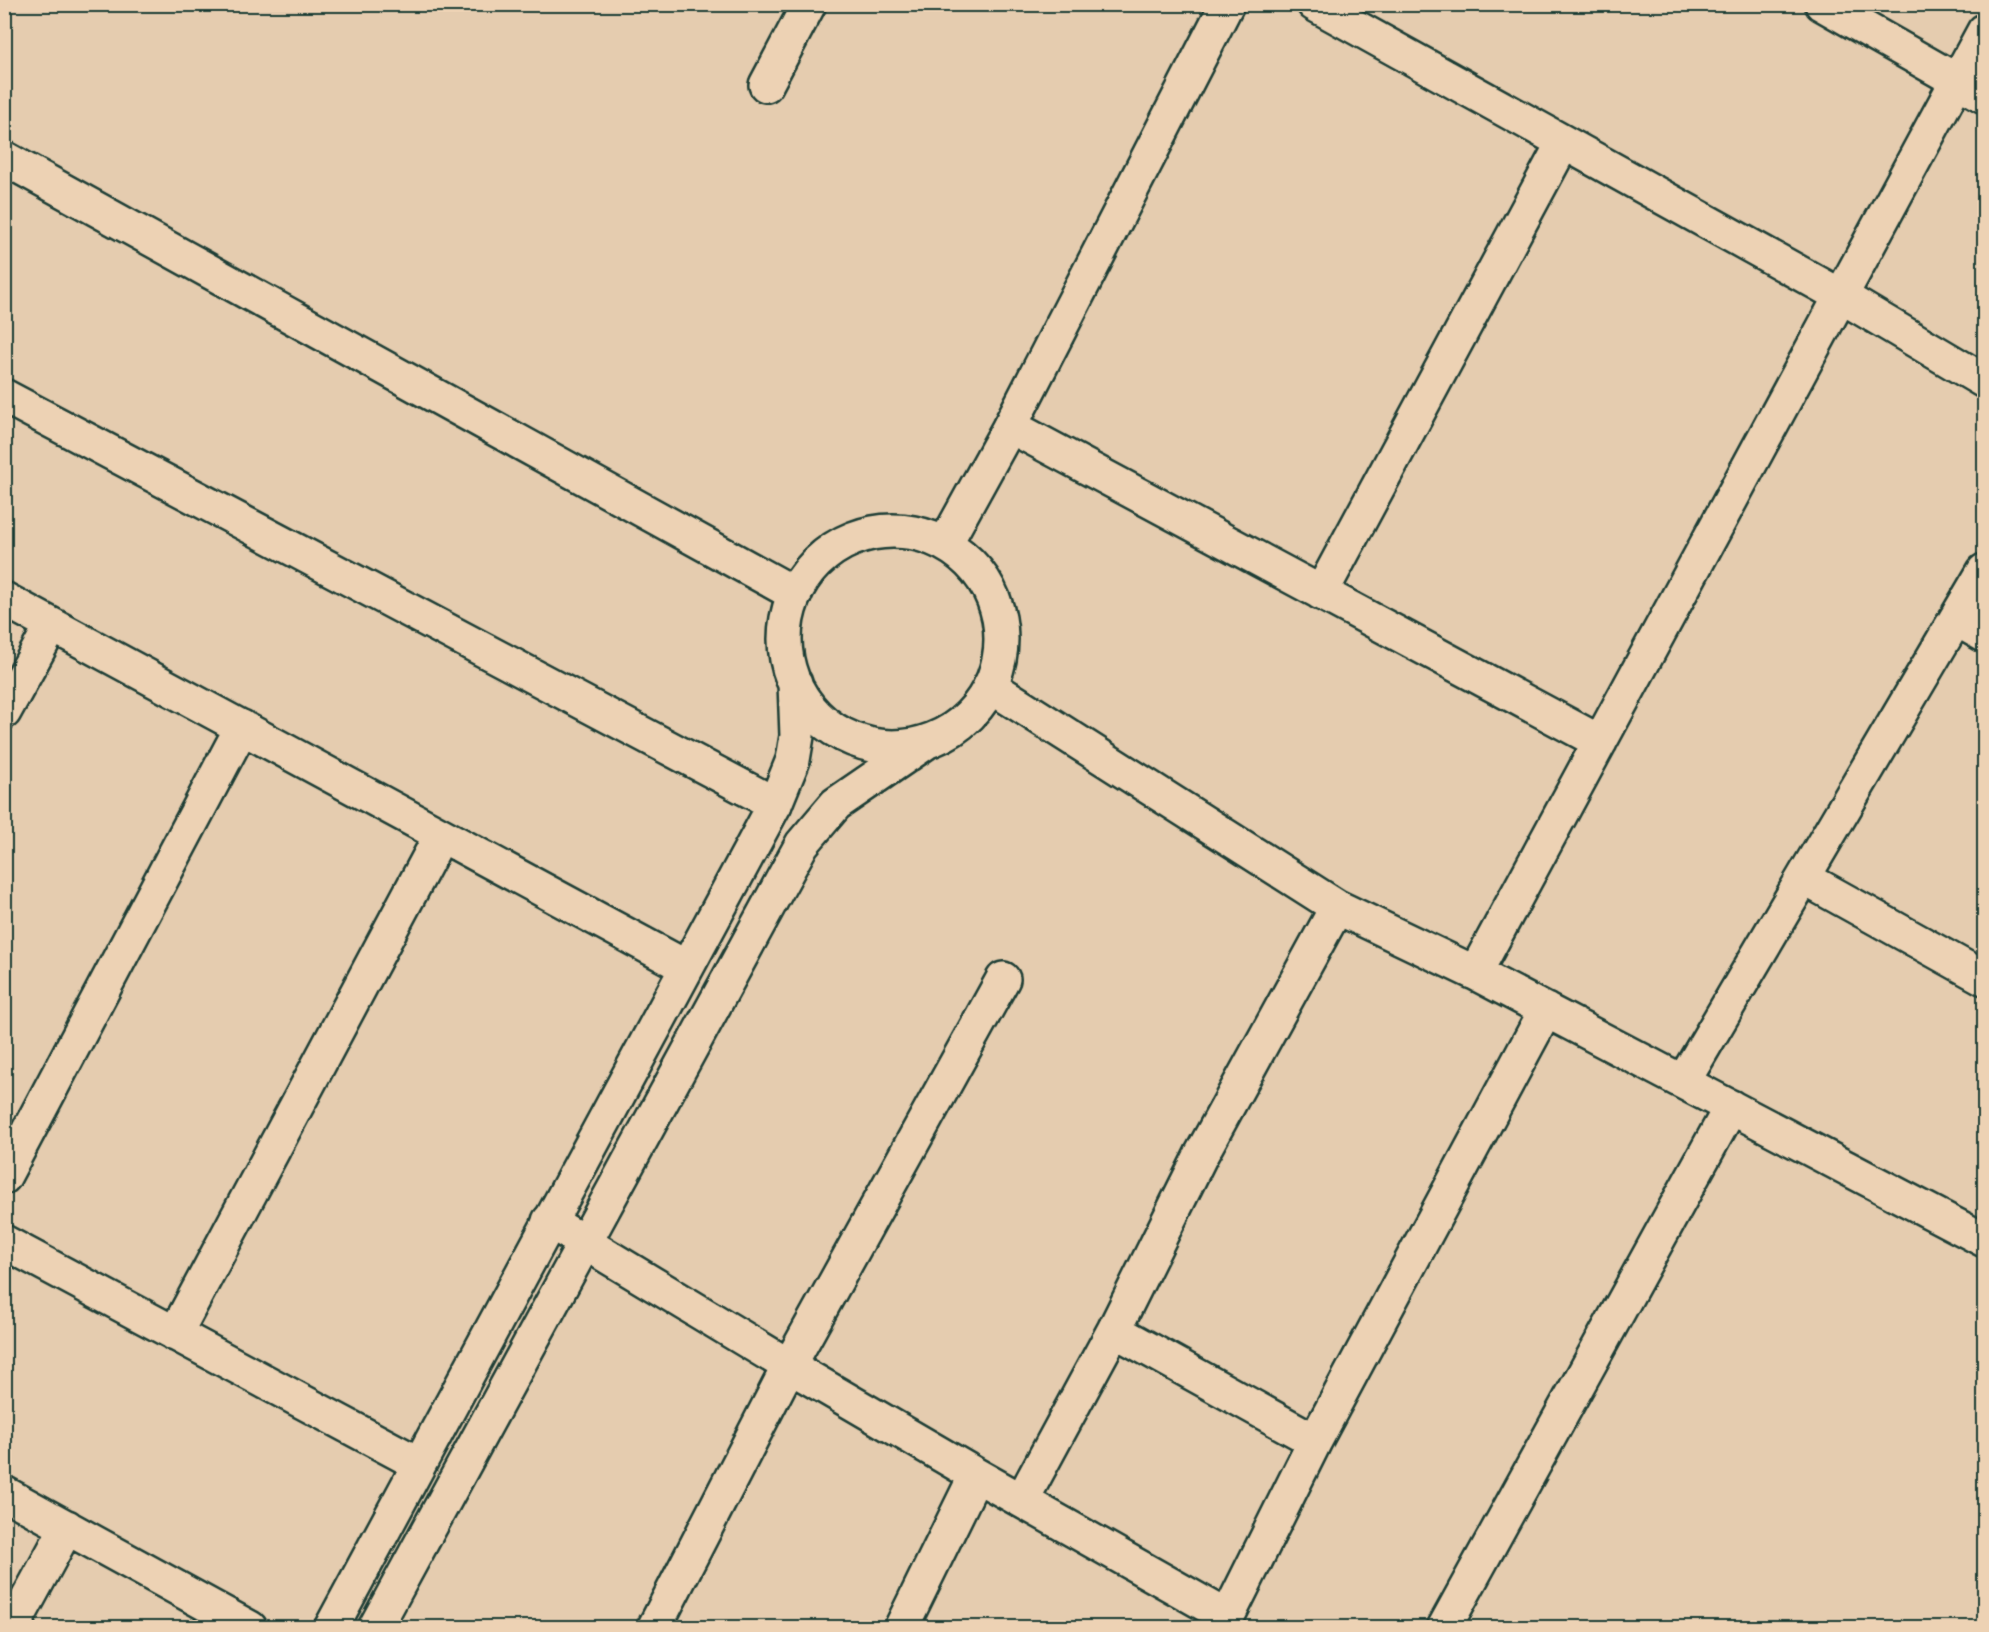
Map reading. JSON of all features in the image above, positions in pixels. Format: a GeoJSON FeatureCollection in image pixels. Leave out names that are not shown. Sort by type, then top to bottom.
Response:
{"type":"FeatureCollection","features":[{"type":"Feature","properties":{"kind":"street"},"geometry":{"type":"LineString","coordinates":[[766,85],[809,4]]}},
{"type":"Feature","properties":{"kind":"street"},"geometry":{"type":"LineString","coordinates":[[945,544],[1010,426],[1227,4]]}},
{"type":"Feature","properties":{"kind":"street"},"geometry":{"type":"LineString","coordinates":[[1314,4],[1841,296],[1984,381]]}},
{"type":"Feature","properties":{"kind":"street"},"geometry":{"type":"LineString","coordinates":[[1821,4],[1971,88]]}},
{"type":"Feature","properties":{"kind":"street"},"geometry":{"type":"LineString","coordinates":[[1475,973],[1841,296],[1971,88],[1984,31]]}},
{"type":"Feature","properties":{"kind":"street"},"geometry":{"type":"LineString","coordinates":[[1322,593],[1563,143]]}},
{"type":"Feature","properties":{"kind":"street"},"geometry":{"type":"LineString","coordinates":[[4,158],[795,594]]}},
{"type":"Feature","properties":{"kind":"street"},"geometry":{"type":"LineString","coordinates":[[4,396],[775,804]]}},
{"type":"Feature","properties":{"kind":"street"},"geometry":{"type":"LineString","coordinates":[[1010,426],[1600,742]]}},
{"type":"Feature","properties":{"kind":"street"},"geometry":{"type":"LineString","coordinates":[[887,530],[913,532],[945,544],[960,553],[978,572],[992,594],[1000,619],[1001,645],[997,671],[986,695],[970,716],[949,732],[925,742],[900,747],[874,745],[849,738],[827,724],[808,705],[795,683],[787,658],[785,632],[795,594],[817,561],[837,545],[861,535],[887,530]]}},
{"type":"Feature","properties":{"kind":"street"},"geometry":{"type":"LineString","coordinates":[[1683,1082],[1984,571]]}},
{"type":"Feature","properties":{"kind":"street"},"geometry":{"type":"LineString","coordinates":[[4,599],[686,967]]}},
{"type":"Feature","properties":{"kind":"street"},"geometry":{"type":"LineString","coordinates":[[1956,619],[1984,635]]}},
{"type":"Feature","properties":{"kind":"street"},"geometry":{"type":"LineString","coordinates":[[4,712],[52,625]]}},
{"type":"Feature","properties":{"kind":"street"},"geometry":{"type":"LineString","coordinates":[[331,1628],[775,804],[784,785],[794,752],[795,683]]}},
{"type":"Feature","properties":{"kind":"street"},"geometry":{"type":"LineString","coordinates":[[990,686],[1337,907],[1475,973],[1984,1240]]}},
{"type":"Feature","properties":{"kind":"street"},"geometry":{"type":"LineString","coordinates":[[4,1177],[242,728]]}},
{"type":"Feature","properties":{"kind":"street"},"geometry":{"type":"LineString","coordinates":[[375,1628],[802,844],[836,804],[925,742]]}},
{"type":"Feature","properties":{"kind":"street"},"geometry":{"type":"LineString","coordinates":[[175,1334],[441,835]]}},
{"type":"Feature","properties":{"kind":"street"},"geometry":{"type":"LineString","coordinates":[[1804,878],[1984,978]]}},
{"type":"Feature","properties":{"kind":"street"},"geometry":{"type":"LineString","coordinates":[[1022,1500],[1114,1330],[1202,1155],[1337,907]]}},
{"type":"Feature","properties":{"kind":"street"},"geometry":{"type":"LineString","coordinates":[[654,1628],[789,1366],[1003,979]]}},
{"type":"Feature","properties":{"kind":"street"},"geometry":{"type":"LineString","coordinates":[[549,1221],[789,1366],[1022,1500],[1224,1622],[1315,1441],[1546,1010]]}},
{"type":"Feature","properties":{"kind":"street"},"geometry":{"type":"LineString","coordinates":[[1444,1628],[1731,1107]]}},
{"type":"Feature","properties":{"kind":"street"},"geometry":{"type":"LineString","coordinates":[[4,1242],[419,1464]]}},
{"type":"Feature","properties":{"kind":"street"},"geometry":{"type":"LineString","coordinates":[[1114,1330],[1315,1441]]}},
{"type":"Feature","properties":{"kind":"street"},"geometry":{"type":"LineString","coordinates":[[901,1628],[976,1475]]}},
{"type":"Feature","properties":{"kind":"street"},"geometry":{"type":"LineString","coordinates":[[4,1493],[250,1628]]}},
{"type":"Feature","properties":{"kind":"street"},"geometry":{"type":"LineString","coordinates":[[12,1628],[67,1527]]}}]}
